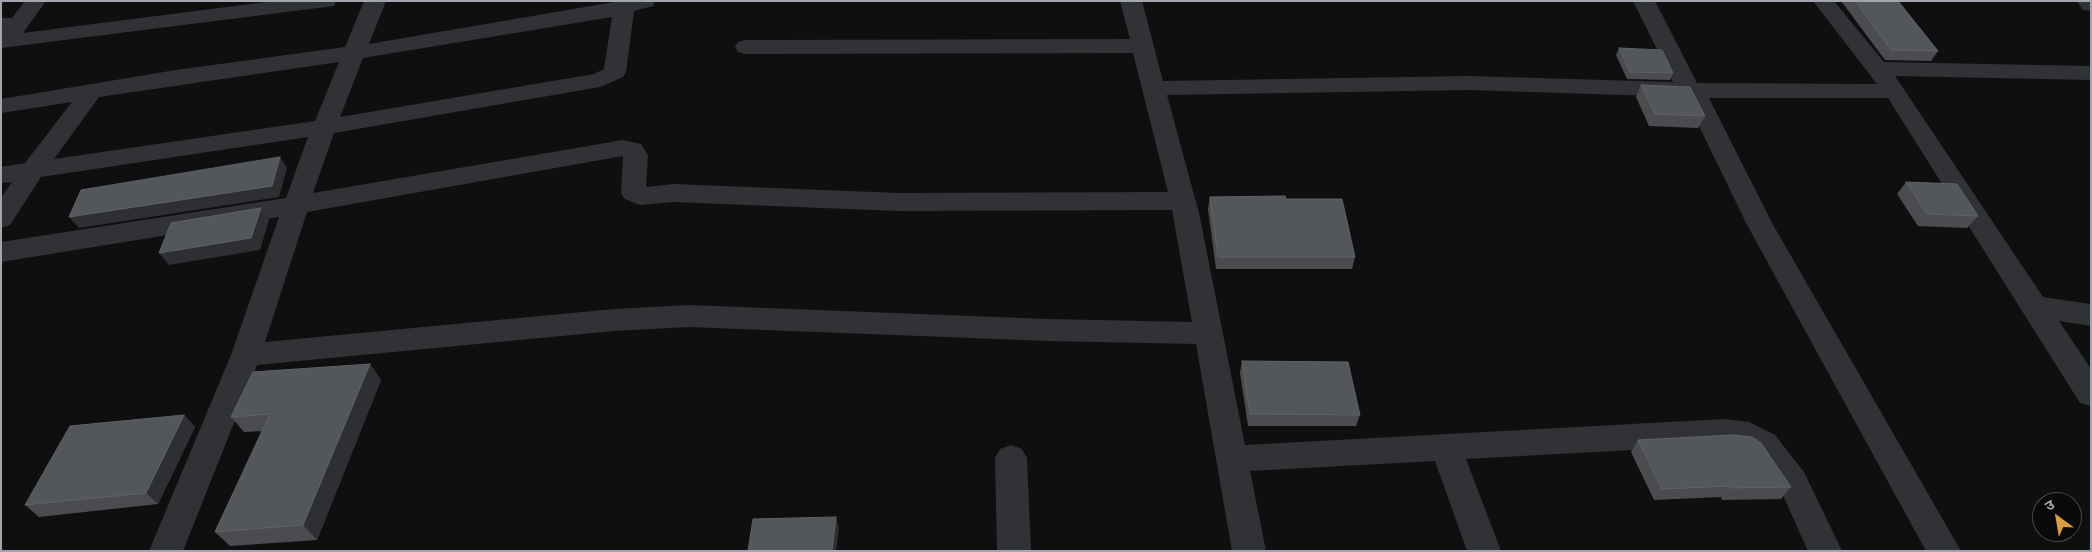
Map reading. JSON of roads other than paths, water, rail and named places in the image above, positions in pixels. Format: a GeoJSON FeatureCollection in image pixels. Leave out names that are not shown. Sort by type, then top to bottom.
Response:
{"type":"FeatureCollection","features":[{"type":"Feature","properties":{"kind":"street"},"geometry":{"type":"LineString","coordinates":[[6,35],[36,1]]}},
{"type":"Feature","properties":{"kind":"street"},"geometry":{"type":"LineString","coordinates":[[6,35],[326,1]]}},
{"type":"Feature","properties":{"kind":"street"},"geometry":{"type":"LineString","coordinates":[[166,551],[246,355],[324,126],[375,1]]}},
{"type":"Feature","properties":{"kind":"street"},"geometry":{"type":"LineString","coordinates":[[1131,1],[1183,201],[1249,551]]}},
{"type":"Feature","properties":{"kind":"street"},"geometry":{"type":"LineString","coordinates":[[1644,1],[1759,224],[1944,551]]}},
{"type":"Feature","properties":{"kind":"street"},"geometry":{"type":"LineString","coordinates":[[1823,1],[1895,91],[2091,394]]}},
{"type":"Feature","properties":{"kind":"street"},"geometry":{"type":"LineString","coordinates":[[2087,1],[2091,5]]}},
{"type":"Feature","properties":{"kind":"street"},"geometry":{"type":"LineString","coordinates":[[1,106],[176,77],[353,53],[635,4],[615,72],[600,80],[324,126],[1,175]]}},
{"type":"Feature","properties":{"kind":"street"},"geometry":{"type":"LineString","coordinates":[[746,47],[1142,46]]}},
{"type":"Feature","properties":{"kind":"street"},"geometry":{"type":"LineString","coordinates":[[1877,68],[2091,73]]}},
{"type":"Feature","properties":{"kind":"street"},"geometry":{"type":"LineString","coordinates":[[1153,88],[1469,83],[1691,90],[1895,91]]}},
{"type":"Feature","properties":{"kind":"street"},"geometry":{"type":"LineString","coordinates":[[1,219],[33,170],[91,92]]}},
{"type":"Feature","properties":{"kind":"street"},"geometry":{"type":"LineString","coordinates":[[1,252],[296,205],[623,148],[632,150],[636,155],[633,189],[634,193],[640,196],[673,193],[898,202],[1183,201]]}},
{"type":"Feature","properties":{"kind":"street"},"geometry":{"type":"LineString","coordinates":[[2034,306],[2091,315]]}},
{"type":"Feature","properties":{"kind":"street"},"geometry":{"type":"LineString","coordinates":[[246,355],[614,320],[690,316],[1048,330],[1208,333]]}},
{"type":"Feature","properties":{"kind":"street"},"geometry":{"type":"LineString","coordinates":[[1232,459],[1724,432],[1749,435],[1764,444],[1793,482],[1825,551]]}},
{"type":"Feature","properties":{"kind":"street"},"geometry":{"type":"LineString","coordinates":[[1446,447],[1484,551]]}},
{"type":"Feature","properties":{"kind":"street"},"geometry":{"type":"LineString","coordinates":[[1011,458],[1014,551]]}}]}
